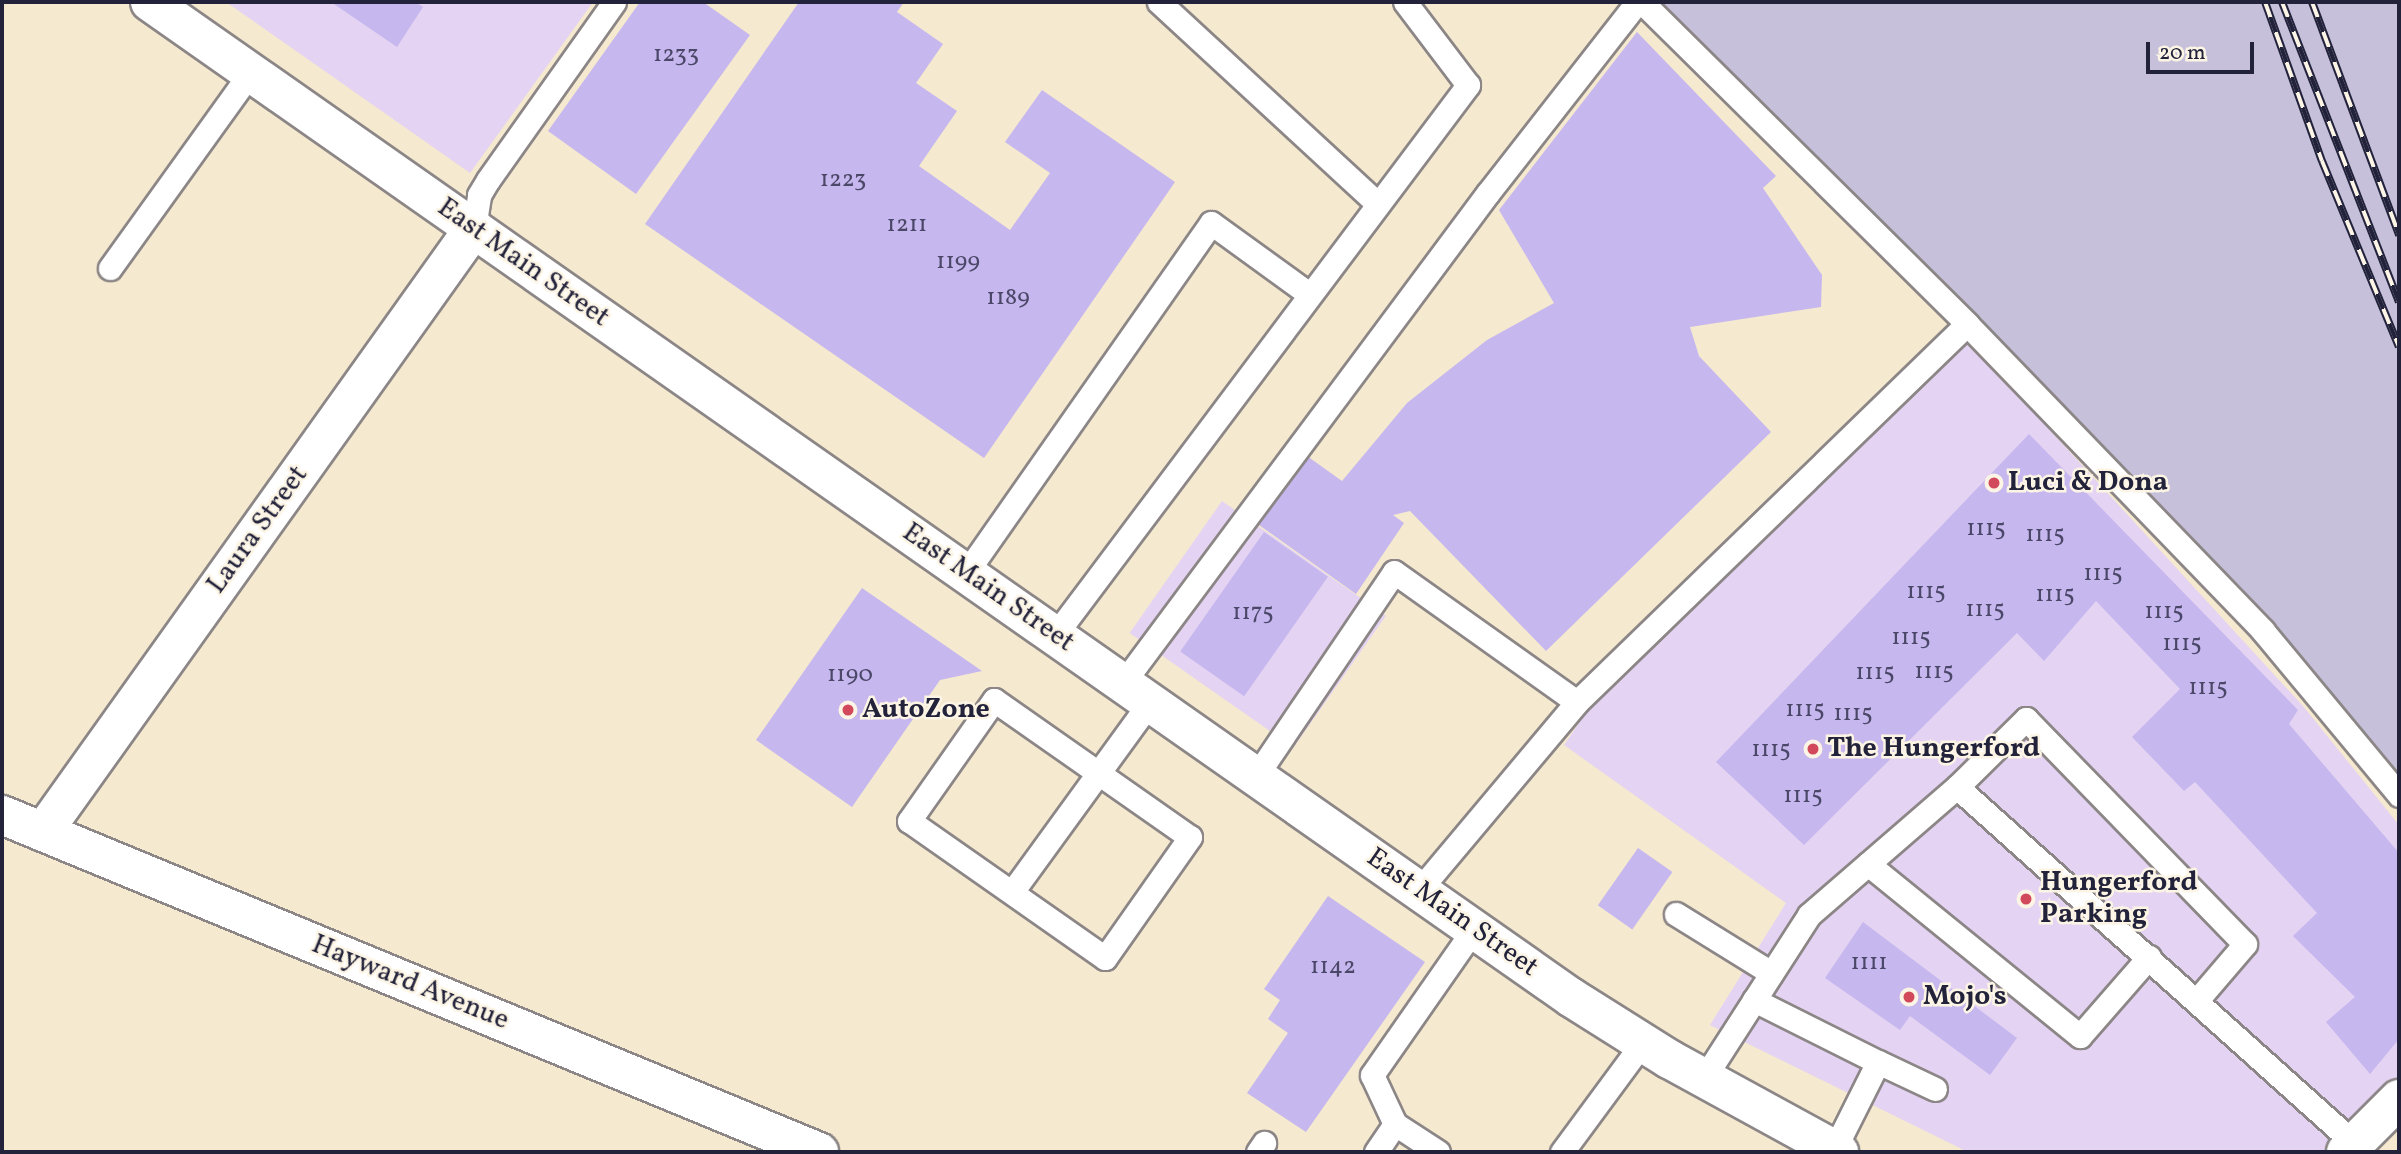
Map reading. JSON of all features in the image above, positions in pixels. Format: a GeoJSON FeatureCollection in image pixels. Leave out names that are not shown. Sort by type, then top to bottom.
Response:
{"type":"FeatureCollection","features":[{"type":"Feature","properties":{"kind":"main road","name":"East Main Street"},"geometry":{"type":"LineString","coordinates":[[150,2],[1474,929],[1643,1042],[1836,1151]]}},
{"type":"Feature","properties":{"kind":"main road","name":"Laura Street"},"geometry":{"type":"LineString","coordinates":[[43,832],[474,228]]}},
{"type":"Feature","properties":{"kind":"main road","name":"Hayward Avenue"},"geometry":{"type":"LineString","coordinates":[[2,815],[819,1152]]}},
{"type":"Feature","properties":{"kind":"main road"},"geometry":{"type":"LineString","coordinates":[[2351,1148],[2399,1099]]}},
{"type":"Feature","properties":{"kind":"lane"},"geometry":{"type":"LineString","coordinates":[[474,228],[479,195],[488,180],[614,2]]}},
{"type":"Feature","properties":{"kind":"lane"},"geometry":{"type":"LineString","coordinates":[[1159,2],[1377,203]]}},
{"type":"Feature","properties":{"kind":"lane"},"geometry":{"type":"LineString","coordinates":[[1055,635],[1468,85],[1405,2]]}},
{"type":"Feature","properties":{"kind":"lane"},"geometry":{"type":"LineString","coordinates":[[1012,892],[1099,774],[1137,692],[1488,193],[1639,2],[1967,324],[2263,631],[2399,795]]}},
{"type":"Feature","properties":{"kind":"lane"},"geometry":{"type":"LineString","coordinates":[[110,268],[251,72]]}},
{"type":"Feature","properties":{"kind":"lane"},"geometry":{"type":"LineString","coordinates":[[966,573],[1212,223],[1309,294]]}},
{"type":"Feature","properties":{"kind":"lane"},"geometry":{"type":"LineString","coordinates":[[1419,890],[1577,702],[1967,324]]}},
{"type":"Feature","properties":{"kind":"lane"},"geometry":{"type":"LineString","coordinates":[[1256,776],[1394,572],[1577,702]]}},
{"type":"Feature","properties":{"kind":"lane"},"geometry":{"type":"LineString","coordinates":[[994,701],[1099,774],[1190,837],[1105,958],[909,821],[994,701]]}},
{"type":"Feature","properties":{"kind":"lane"},"geometry":{"type":"LineString","coordinates":[[1704,1078],[1809,915],[1957,787],[2026,719],[2245,944],[2197,1000]]}},
{"type":"Feature","properties":{"kind":"lane"},"geometry":{"type":"LineString","coordinates":[[1957,787],[2197,1000],[2351,1148]]}},
{"type":"Feature","properties":{"kind":"lane"},"geometry":{"type":"LineString","coordinates":[[1868,864],[2080,1036],[2149,957]]}},
{"type":"Feature","properties":{"kind":"lane"},"geometry":{"type":"LineString","coordinates":[[1676,914],[1771,973]]}},
{"type":"Feature","properties":{"kind":"lane"},"geometry":{"type":"LineString","coordinates":[[1438,1152],[1395,1124],[1372,1075],[1474,929]]}},
{"type":"Feature","properties":{"kind":"lane"},"geometry":{"type":"LineString","coordinates":[[1754,1000],[1935,1088]]}},
{"type":"Feature","properties":{"kind":"lane"},"geometry":{"type":"LineString","coordinates":[[1562,1152],[1643,1042]]}},
{"type":"Feature","properties":{"kind":"lane"},"geometry":{"type":"LineString","coordinates":[[1836,1151],[1878,1062]]}},
{"type":"Feature","properties":{"kind":"lane"},"geometry":{"type":"LineString","coordinates":[[1376,1152],[1395,1124]]}},
{"type":"Feature","properties":{"kind":"shaded area"},"geometry":{"type":"Polygon","coordinates":[[[226,2],[593,2],[470,173],[226,2]]]}},
{"type":"Feature","properties":{"kind":"shaded area"},"geometry":{"type":"Polygon","coordinates":[[[1649,2],[2399,2],[2399,803],[1967,324],[1649,2]]]}},
{"type":"Feature","properties":{"kind":"shaded area"},"geometry":{"type":"Polygon","coordinates":[[[1969,342],[2303,706],[2399,825],[2399,1079],[2324,1152],[1968,1152],[1710,1025],[1786,903],[1564,745],[1590,707],[1969,342]]]}},
{"type":"Feature","properties":{"kind":"shaded area"},"geometry":{"type":"Polygon","coordinates":[[[1222,501],[1386,616],[1293,748],[1130,633],[1222,501]]]}},
{"type":"Feature","properties":{"kind":"building"},"geometry":{"type":"Polygon","coordinates":[[[331,2],[415,2],[423,7],[397,47],[331,2]]]}},
{"type":"Feature","properties":{"kind":"building"},"geometry":{"type":"Polygon","coordinates":[[[640,2],[703,2],[750,35],[636,194],[548,131],[640,2]]]}},
{"type":"Feature","properties":{"kind":"building"},"geometry":{"type":"Polygon","coordinates":[[[799,2],[904,2],[897,12],[943,44],[916,83],[957,111],[919,166],[1010,230],[1050,173],[1005,142],[1042,90],[1175,182],[984,458],[645,224],[799,2]]]}},
{"type":"Feature","properties":{"kind":"building"},"geometry":{"type":"Polygon","coordinates":[[[1637,32],[1776,176],[1763,188],[1822,275],[1821,307],[1690,327],[1699,356],[1771,432],[1546,651],[1410,511],[1393,515],[1404,523],[1356,594],[1259,525],[1307,456],[1342,481],[1407,403],[1487,340],[1554,303],[1499,210],[1637,32]]]}},
{"type":"Feature","properties":{"kind":"building","name":"The Hungerford"},"geometry":{"type":"Polygon","coordinates":[[[2029,434],[2298,710],[2289,724],[2399,853],[2399,1039],[2370,1074],[2326,1022],[2355,997],[2293,936],[2317,913],[2195,782],[2184,791],[2132,737],[2180,689],[2096,601],[2044,661],[2017,633],[1804,845],[1716,762],[2029,434]]]}},
{"type":"Feature","properties":{"kind":"building"},"geometry":{"type":"Polygon","coordinates":[[[1264,532],[1328,577],[1244,696],[1180,652],[1264,532]]]}},
{"type":"Feature","properties":{"kind":"building","name":"AutoZone"},"geometry":{"type":"Polygon","coordinates":[[[862,588],[982,671],[940,680],[852,807],[756,740],[862,588]]]}},
{"type":"Feature","properties":{"kind":"building"},"geometry":{"type":"Polygon","coordinates":[[[1638,848],[1672,872],[1632,929],[1598,905],[1638,848]]]}},
{"type":"Feature","properties":{"kind":"building"},"geometry":{"type":"Polygon","coordinates":[[[1328,896],[1425,962],[1306,1132],[1247,1093],[1288,1033],[1268,1019],[1280,1000],[1264,989],[1328,896]]]}},
{"type":"Feature","properties":{"kind":"building","name":"Mojo's"},"geometry":{"type":"Polygon","coordinates":[[[1863,922],[2017,1038],[1990,1075],[1910,1016],[1900,1030],[1825,978],[1863,922]]]}},
{"type":"Feature","properties":{"kind":"railway"},"geometry":{"type":"LineString","coordinates":[[2265,2],[2322,161],[2399,347]]}},
{"type":"Feature","properties":{"kind":"railway"},"geometry":{"type":"LineString","coordinates":[[2282,2],[2399,302]]}},
{"type":"Feature","properties":{"kind":"railway"},"geometry":{"type":"LineString","coordinates":[[2312,2],[2399,235]]}},
{"type":"Feature","properties":{"kind":"place","name":"Luci & Dona"},"geometry":{"type":"Point","coordinates":[1994,483]}},
{"type":"Feature","properties":{"kind":"place","name":"AutoZone"},"geometry":{"type":"Point","coordinates":[848,710]}},
{"type":"Feature","properties":{"kind":"place","name":"The Hungerford"},"geometry":{"type":"Point","coordinates":[1813,749]}},
{"type":"Feature","properties":{"kind":"place","name":"Hungerford Parking"},"geometry":{"type":"Point","coordinates":[2026,899]}},
{"type":"Feature","properties":{"kind":"place","name":"Mojo's"},"geometry":{"type":"Point","coordinates":[1909,997]}}]}
